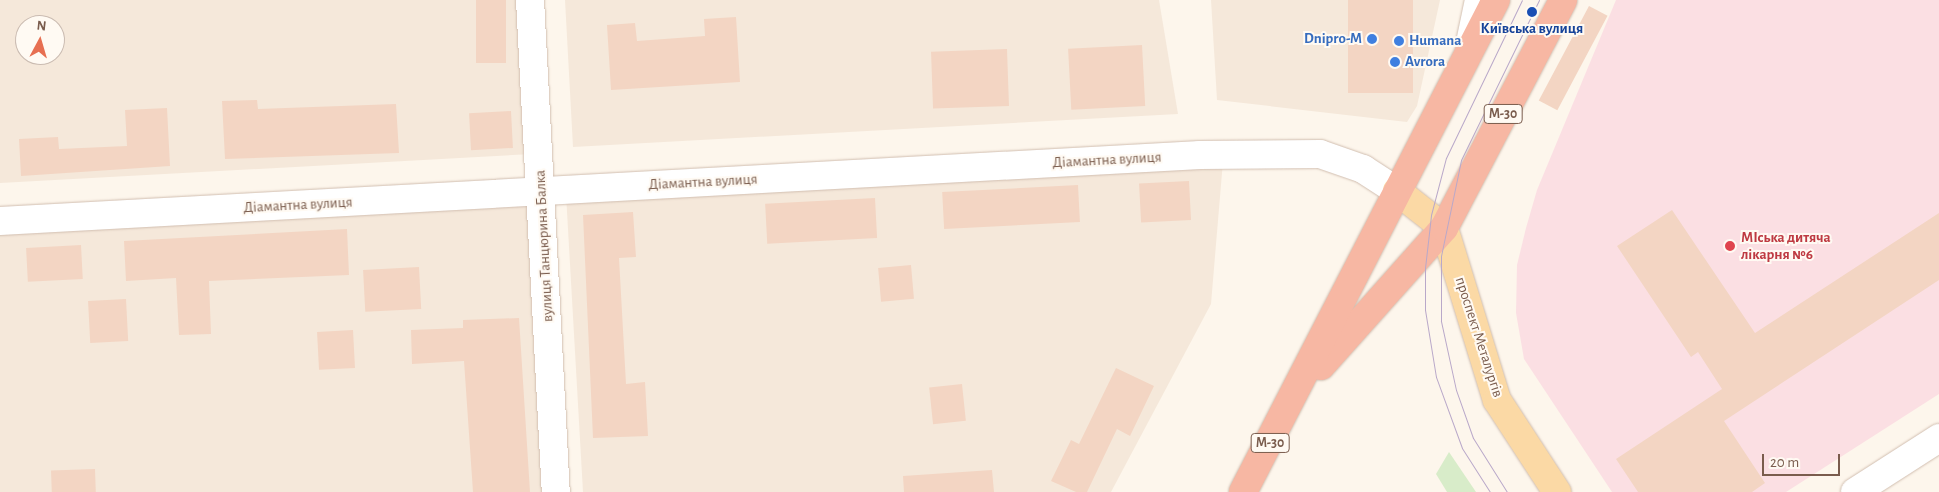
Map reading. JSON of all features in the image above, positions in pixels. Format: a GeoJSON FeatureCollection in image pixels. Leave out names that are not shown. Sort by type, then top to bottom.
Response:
{"type":"FeatureCollection","features":[{"type":"Feature","properties":{"kind":"highway","name":"М-30"},"geometry":{"type":"LineString","coordinates":[[1243,492],[1297,393],[1397,190],[1496,0]]}},
{"type":"Feature","properties":{"kind":"highway","name":"М-30"},"geometry":{"type":"LineString","coordinates":[[1297,393],[1444,228],[1563,0]]}},
{"type":"Feature","properties":{"kind":"main road"},"geometry":{"type":"LineString","coordinates":[[1397,190],[1444,228]]}},
{"type":"Feature","properties":{"kind":"main road","name":"проспект Металургів"},"geometry":{"type":"LineString","coordinates":[[1444,228],[1498,400],[1557,492]]}},
{"type":"Feature","properties":{"kind":"street","name":"вулиця Танцюрина Балка"},"geometry":{"type":"LineString","coordinates":[[530,0],[542,191],[556,492]]}},
{"type":"Feature","properties":{"kind":"street"},"geometry":{"type":"LineString","coordinates":[[1468,54],[1479,0]]}},
{"type":"Feature","properties":{"kind":"street","name":"Діамантна вулиця"},"geometry":{"type":"LineString","coordinates":[[0,221],[1200,155],[1320,154],[1363,170],[1397,190]]}},
{"type":"Feature","properties":{"kind":"street"},"geometry":{"type":"LineString","coordinates":[[1855,492],[1939,438]]}},
{"type":"Feature","properties":{"kind":"shaded area"},"geometry":{"type":"Polygon","coordinates":[[[0,0],[521,0],[532,154],[0,183],[0,0]]]}},
{"type":"Feature","properties":{"kind":"shaded area"},"geometry":{"type":"Polygon","coordinates":[[[565,0],[1159,0],[1178,114],[573,147],[565,0]]]}},
{"type":"Feature","properties":{"kind":"shaded area"},"geometry":{"type":"Polygon","coordinates":[[[1211,0],[1440,0],[1417,106],[1407,122],[1217,100],[1211,0]]]}},
{"type":"Feature","properties":{"kind":"shaded area","name":"МІська дитяча лікарня №6"},"geometry":{"type":"Polygon","coordinates":[[[1616,0],[1939,0],[1939,394],[1786,492],[1612,492],[1524,359],[1516,313],[1517,265],[1526,228],[1537,190],[1616,0]]]}},
{"type":"Feature","properties":{"kind":"shaded area"},"geometry":{"type":"Polygon","coordinates":[[[1223,161],[1211,304],[1111,492],[583,492],[566,194],[1223,161]]]}},
{"type":"Feature","properties":{"kind":"shaded area"},"geometry":{"type":"Polygon","coordinates":[[[527,197],[545,492],[0,492],[0,231],[527,197]]]}},
{"type":"Feature","properties":{"kind":"green space"},"geometry":{"type":"Polygon","coordinates":[[[1449,452],[1476,492],[1447,492],[1436,474],[1449,452]]]}},
{"type":"Feature","properties":{"kind":"building"},"geometry":{"type":"Polygon","coordinates":[[[476,0],[506,0],[506,63],[476,63],[476,0]]]}},
{"type":"Feature","properties":{"kind":"building"},"geometry":{"type":"Polygon","coordinates":[[[1348,0],[1413,0],[1413,93],[1348,93],[1348,0]]]}},
{"type":"Feature","properties":{"kind":"building"},"geometry":{"type":"Polygon","coordinates":[[[1589,6],[1608,16],[1557,110],[1539,100],[1589,6]]]}},
{"type":"Feature","properties":{"kind":"building"},"geometry":{"type":"Polygon","coordinates":[[[736,17],[740,82],[611,90],[607,25],[635,23],[637,41],[705,36],[704,19],[736,17]]]}},
{"type":"Feature","properties":{"kind":"building"},"geometry":{"type":"Polygon","coordinates":[[[1142,45],[1145,106],[1071,110],[1068,49],[1142,45]]]}},
{"type":"Feature","properties":{"kind":"building"},"geometry":{"type":"Polygon","coordinates":[[[1007,49],[1009,106],[933,109],[931,52],[1007,49]]]}},
{"type":"Feature","properties":{"kind":"building"},"geometry":{"type":"Polygon","coordinates":[[[257,100],[258,109],[396,104],[399,153],[225,159],[222,101],[257,100]]]}},
{"type":"Feature","properties":{"kind":"building"},"geometry":{"type":"Polygon","coordinates":[[[167,108],[170,166],[21,176],[19,139],[58,137],[59,149],[127,146],[125,110],[167,108]]]}},
{"type":"Feature","properties":{"kind":"building"},"geometry":{"type":"Polygon","coordinates":[[[511,111],[513,148],[471,150],[469,113],[511,111]]]}},
{"type":"Feature","properties":{"kind":"building"},"geometry":{"type":"Polygon","coordinates":[[[1189,181],[1191,220],[1141,223],[1139,184],[1189,181]]]}},
{"type":"Feature","properties":{"kind":"building"},"geometry":{"type":"Polygon","coordinates":[[[1078,185],[1080,222],[944,229],[942,192],[1078,185]]]}},
{"type":"Feature","properties":{"kind":"building"},"geometry":{"type":"Polygon","coordinates":[[[875,198],[877,238],[767,244],[765,204],[875,198]]]}},
{"type":"Feature","properties":{"kind":"building"},"geometry":{"type":"Polygon","coordinates":[[[1672,210],[1755,333],[1939,213],[1939,280],[1724,421],[1765,483],[1752,492],[1638,492],[1616,459],[1722,389],[1698,352],[1691,357],[1617,246],[1672,210]]]}},
{"type":"Feature","properties":{"kind":"building"},"geometry":{"type":"Polygon","coordinates":[[[633,212],[636,257],[619,258],[626,384],[645,382],[648,436],[593,438],[583,215],[633,212]]]}},
{"type":"Feature","properties":{"kind":"building"},"geometry":{"type":"Polygon","coordinates":[[[347,229],[349,275],[209,281],[211,334],[179,335],[176,278],[126,281],[124,241],[347,229]]]}},
{"type":"Feature","properties":{"kind":"building"},"geometry":{"type":"Polygon","coordinates":[[[81,245],[83,279],[28,282],[26,248],[81,245]]]}},
{"type":"Feature","properties":{"kind":"building"},"geometry":{"type":"Polygon","coordinates":[[[911,265],[914,299],[881,302],[878,268],[911,265]]]}},
{"type":"Feature","properties":{"kind":"building"},"geometry":{"type":"Polygon","coordinates":[[[419,267],[421,309],[365,312],[363,270],[419,267]]]}},
{"type":"Feature","properties":{"kind":"building"},"geometry":{"type":"Polygon","coordinates":[[[126,299],[128,341],[90,343],[88,301],[126,299]]]}},
{"type":"Feature","properties":{"kind":"building"},"geometry":{"type":"Polygon","coordinates":[[[519,318],[530,492],[473,492],[464,361],[412,364],[411,330],[463,328],[463,320],[519,318]]]}},
{"type":"Feature","properties":{"kind":"building"},"geometry":{"type":"Polygon","coordinates":[[[353,330],[355,368],[319,370],[317,332],[353,330]]]}},
{"type":"Feature","properties":{"kind":"building"},"geometry":{"type":"Polygon","coordinates":[[[1116,368],[1154,386],[1130,436],[1117,429],[1087,492],[1076,492],[1051,481],[1071,440],[1079,444],[1116,368]]]}},
{"type":"Feature","properties":{"kind":"building"},"geometry":{"type":"Polygon","coordinates":[[[962,384],[966,421],[933,424],[929,387],[962,384]]]}},
{"type":"Feature","properties":{"kind":"building"},"geometry":{"type":"Polygon","coordinates":[[[95,469],[96,492],[52,492],[51,471],[95,469]]]}},
{"type":"Feature","properties":{"kind":"building"},"geometry":{"type":"Polygon","coordinates":[[[992,470],[994,492],[904,492],[903,476],[992,470]]]}},
{"type":"Feature","properties":{"kind":"tram line"},"geometry":{"type":"LineString","coordinates":[[1490,492],[1462,448],[1436,377],[1425,310],[1425,268],[1431,215],[1446,158],[1522,0]]}},
{"type":"Feature","properties":{"kind":"tram line"},"geometry":{"type":"LineString","coordinates":[[1507,492],[1473,438],[1456,390],[1441,321],[1441,256],[1461,160],[1539,0]]}},
{"type":"Feature","properties":{"kind":"place","name":"Київська вулиця"},"geometry":{"type":"Point","coordinates":[1532,12]}},
{"type":"Feature","properties":{"kind":"place","name":"Dnipro-M"},"geometry":{"type":"Point","coordinates":[1372,39]}},
{"type":"Feature","properties":{"kind":"place","name":"Humana"},"geometry":{"type":"Point","coordinates":[1399,41]}},
{"type":"Feature","properties":{"kind":"place","name":"Avrora"},"geometry":{"type":"Point","coordinates":[1395,62]}},
{"type":"Feature","properties":{"kind":"place","name":"МІська дитяча лікарня №6"},"geometry":{"type":"Point","coordinates":[1730,246]}}]}
